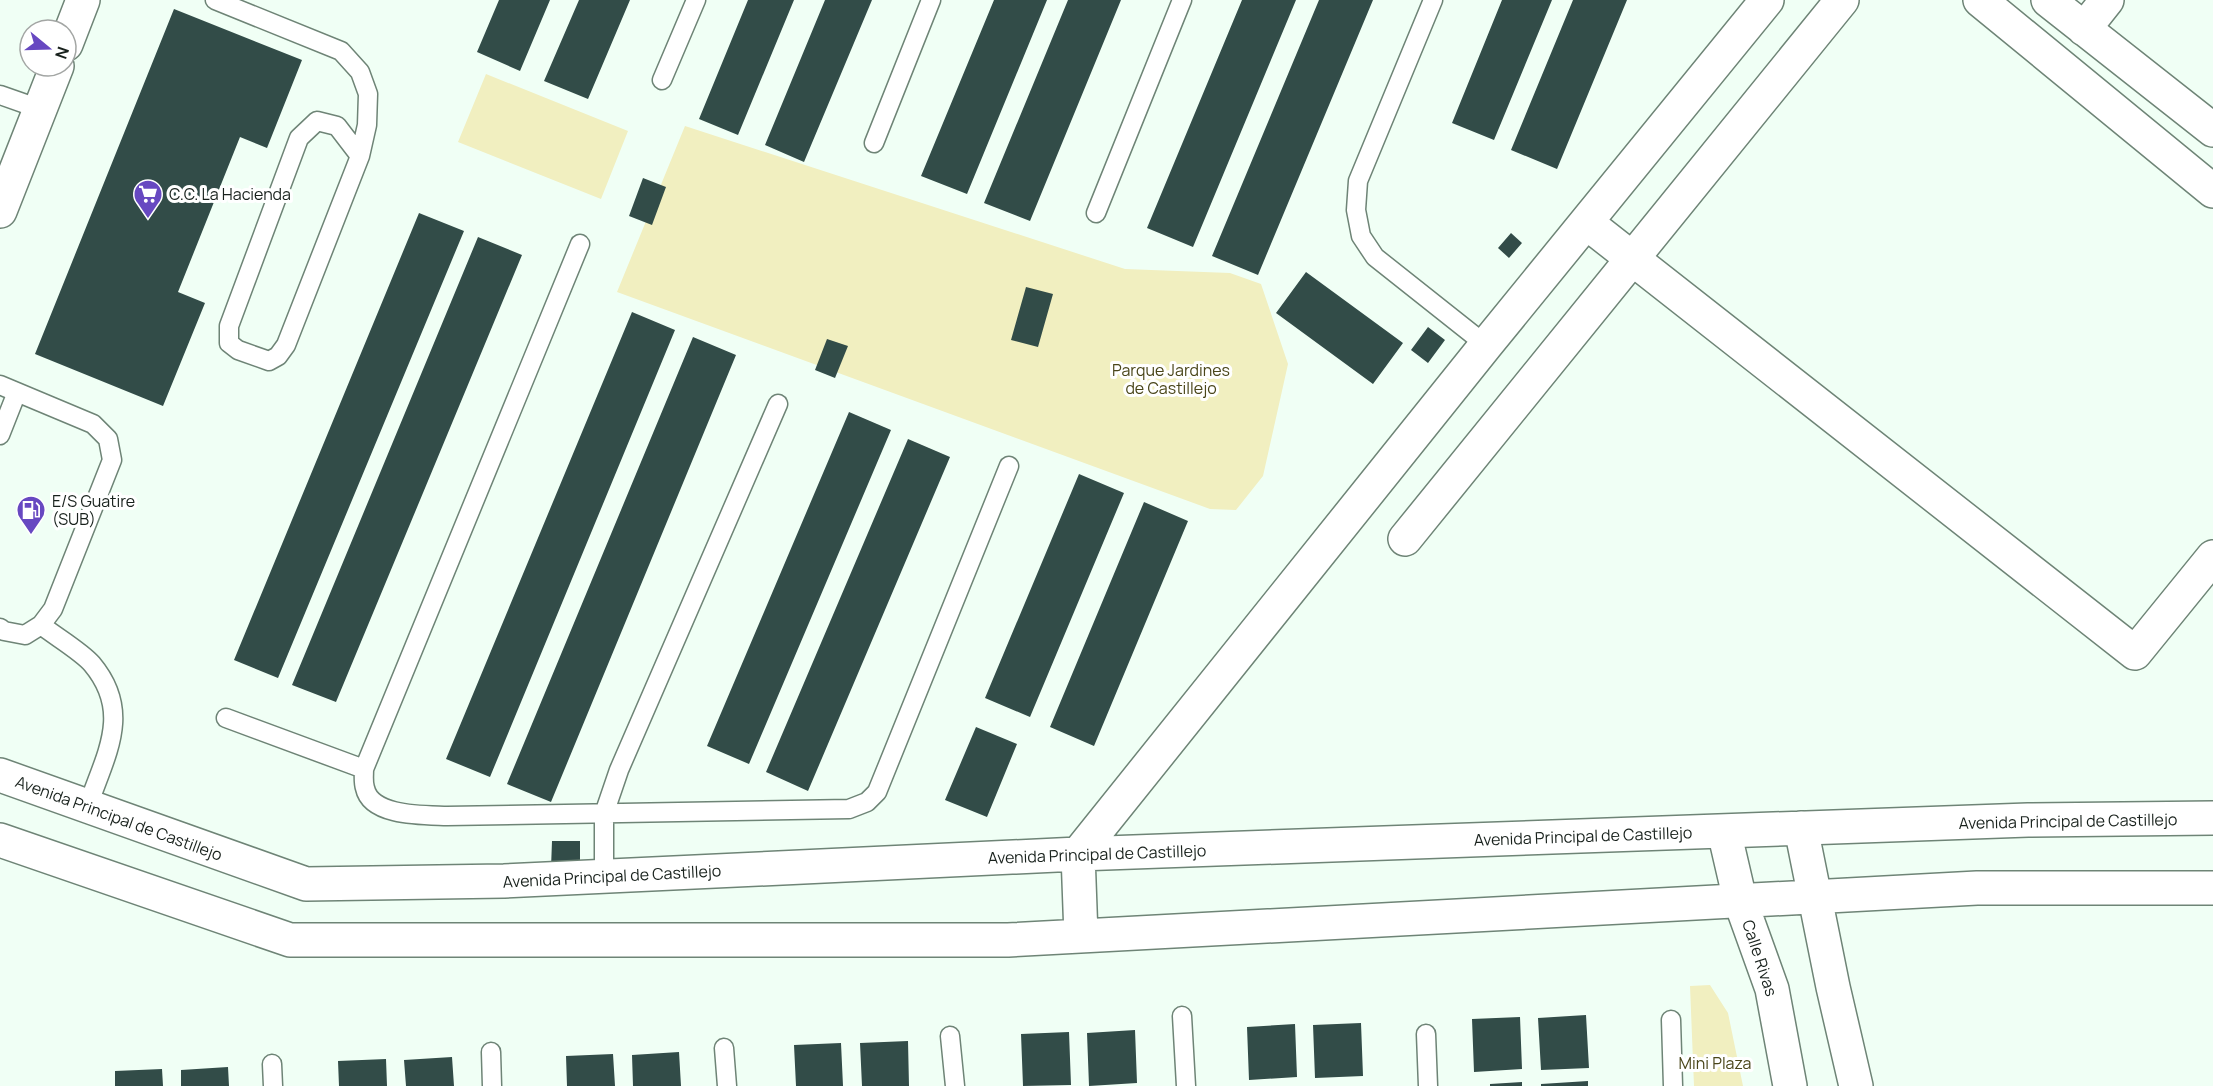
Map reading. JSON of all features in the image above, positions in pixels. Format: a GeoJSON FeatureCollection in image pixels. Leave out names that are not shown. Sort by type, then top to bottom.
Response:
{"type":"FeatureCollection","features":[{"type":"Feature","properties":{"kind":"street"},"geometry":{"type":"LineString","coordinates":[[76,18],[83,0]]}},
{"type":"Feature","properties":{"kind":"street"},"geometry":{"type":"LineString","coordinates":[[1081,936],[1078,854],[1486,345],[1767,0]]}},
{"type":"Feature","properties":{"kind":"street"},"geometry":{"type":"LineString","coordinates":[[1405,539],[1842,0]]}},
{"type":"Feature","properties":{"kind":"street"},"geometry":{"type":"LineString","coordinates":[[1980,0],[2213,192]]}},
{"type":"Feature","properties":{"kind":"street"},"geometry":{"type":"LineString","coordinates":[[2048,0],[2213,130]]}},
{"type":"Feature","properties":{"kind":"street"},"geometry":{"type":"LineString","coordinates":[[2084,29],[2107,0]]}},
{"type":"Feature","properties":{"kind":"street"},"geometry":{"type":"LineString","coordinates":[[0,211],[52,78]]}},
{"type":"Feature","properties":{"kind":"street"},"geometry":{"type":"LineString","coordinates":[[1587,222],[2135,653],[2213,557]]}},
{"type":"Feature","properties":{"kind":"street","name":"Avenida Principal de Castillejo"},"geometry":{"type":"LineString","coordinates":[[0,775],[306,884],[492,882],[1078,854],[2016,821],[2213,818]]}},
{"type":"Feature","properties":{"kind":"street"},"geometry":{"type":"LineString","coordinates":[[1801,828],[1833,987],[1856,1086]]}},
{"type":"Feature","properties":{"kind":"street","name":"Calle Rivas"},"geometry":{"type":"LineString","coordinates":[[1724,831],[1740,900],[1772,989],[1790,1086]]}},
{"type":"Feature","properties":{"kind":"street"},"geometry":{"type":"LineString","coordinates":[[0,840],[290,940],[1008,940],[1977,888],[2213,888]]}},
{"type":"Feature","properties":{"kind":"lane"},"geometry":{"type":"LineString","coordinates":[[215,0],[341,51],[360,72],[368,94],[367,125],[360,156],[286,345],[278,356],[269,361],[238,350],[229,343],[229,326],[299,138],[317,121],[336,126],[360,156]]}},
{"type":"Feature","properties":{"kind":"lane"},"geometry":{"type":"LineString","coordinates":[[662,80],[696,0]]}},
{"type":"Feature","properties":{"kind":"lane"},"geometry":{"type":"LineString","coordinates":[[874,143],[931,0]]}},
{"type":"Feature","properties":{"kind":"lane"},"geometry":{"type":"LineString","coordinates":[[1096,213],[1182,0]]}},
{"type":"Feature","properties":{"kind":"lane"},"geometry":{"type":"LineString","coordinates":[[1433,0],[1358,182],[1356,210],[1361,236],[1375,257],[1486,345]]}},
{"type":"Feature","properties":{"kind":"lane"},"geometry":{"type":"LineString","coordinates":[[0,95],[40,109]]}},
{"type":"Feature","properties":{"kind":"lane"},"geometry":{"type":"LineString","coordinates":[[580,244],[364,769],[365,791],[379,806],[403,814],[447,816],[849,808],[867,802],[878,792],[1009,466]]}},
{"type":"Feature","properties":{"kind":"lane"},"geometry":{"type":"LineString","coordinates":[[0,385],[93,424],[108,439],[111,460],[52,609],[41,626],[25,635],[4,631],[0,628]]}},
{"type":"Feature","properties":{"kind":"lane"},"geometry":{"type":"LineString","coordinates":[[0,435],[17,392]]}},
{"type":"Feature","properties":{"kind":"lane"},"geometry":{"type":"LineString","coordinates":[[604,877],[604,814],[619,770],[778,404]]}},
{"type":"Feature","properties":{"kind":"lane"},"geometry":{"type":"LineString","coordinates":[[41,626],[92,663],[107,687],[114,708],[114,730],[88,806]]}},
{"type":"Feature","properties":{"kind":"lane"},"geometry":{"type":"LineString","coordinates":[[226,718],[364,769]]}},
{"type":"Feature","properties":{"kind":"lane"},"geometry":{"type":"LineString","coordinates":[[1182,1016],[1186,1086]]}},
{"type":"Feature","properties":{"kind":"lane"},"geometry":{"type":"LineString","coordinates":[[1671,1020],[1673,1086]]}},
{"type":"Feature","properties":{"kind":"lane"},"geometry":{"type":"LineString","coordinates":[[1426,1034],[1428,1086]]}},
{"type":"Feature","properties":{"kind":"lane"},"geometry":{"type":"LineString","coordinates":[[950,1036],[955,1086]]}},
{"type":"Feature","properties":{"kind":"lane"},"geometry":{"type":"LineString","coordinates":[[724,1048],[727,1086]]}},
{"type":"Feature","properties":{"kind":"lane"},"geometry":{"type":"LineString","coordinates":[[491,1052],[492,1086]]}},
{"type":"Feature","properties":{"kind":"lane"},"geometry":{"type":"LineString","coordinates":[[272,1064],[273,1086]]}},
{"type":"Feature","properties":{"kind":"green space"},"geometry":{"type":"Polygon","coordinates":[[[486,74],[628,131],[601,199],[458,142],[486,74]]]}},
{"type":"Feature","properties":{"kind":"green space","name":"Parque Jardines de Castillejo"},"geometry":{"type":"Polygon","coordinates":[[[685,126],[1125,269],[1230,273],[1261,284],[1288,364],[1263,476],[1236,510],[1210,509],[617,292],[685,126]]]}},
{"type":"Feature","properties":{"kind":"green space","name":"Mini Plaza"},"geometry":{"type":"Polygon","coordinates":[[[1710,985],[1728,1013],[1743,1086],[1694,1086],[1690,986],[1710,985]]]}},
{"type":"Feature","properties":{"kind":"building"},"geometry":{"type":"Polygon","coordinates":[[[499,0],[550,0],[520,71],[477,52],[499,0]]]}},
{"type":"Feature","properties":{"kind":"building"},"geometry":{"type":"Polygon","coordinates":[[[579,0],[630,0],[588,99],[544,81],[579,0]]]}},
{"type":"Feature","properties":{"kind":"building"},"geometry":{"type":"Polygon","coordinates":[[[748,0],[794,0],[738,135],[699,119],[748,0]]]}},
{"type":"Feature","properties":{"kind":"building"},"geometry":{"type":"Polygon","coordinates":[[[825,0],[872,0],[804,162],[765,145],[825,0]]]}},
{"type":"Feature","properties":{"kind":"building"},"geometry":{"type":"Polygon","coordinates":[[[994,0],[1047,0],[967,194],[921,176],[994,0]]]}},
{"type":"Feature","properties":{"kind":"building"},"geometry":{"type":"Polygon","coordinates":[[[1068,0],[1121,0],[1030,221],[984,203],[1068,0]]]}},
{"type":"Feature","properties":{"kind":"building"},"geometry":{"type":"Polygon","coordinates":[[[1242,0],[1296,0],[1193,247],[1147,228],[1242,0]]]}},
{"type":"Feature","properties":{"kind":"building"},"geometry":{"type":"Polygon","coordinates":[[[1319,0],[1373,0],[1258,275],[1212,256],[1319,0]]]}},
{"type":"Feature","properties":{"kind":"building"},"geometry":{"type":"Polygon","coordinates":[[[1502,0],[1552,0],[1494,140],[1452,123],[1502,0]]]}},
{"type":"Feature","properties":{"kind":"building"},"geometry":{"type":"Polygon","coordinates":[[[1573,0],[1627,0],[1557,169],[1511,150],[1573,0]]]}},
{"type":"Feature","properties":{"kind":"building","name":"C.C. La Hacienda"},"geometry":{"type":"Polygon","coordinates":[[[174,9],[302,60],[267,148],[240,137],[178,292],[205,303],[163,406],[35,354],[174,9]]]}},
{"type":"Feature","properties":{"kind":"building"},"geometry":{"type":"Polygon","coordinates":[[[643,178],[666,187],[652,225],[629,216],[643,178]]]}},
{"type":"Feature","properties":{"kind":"building"},"geometry":{"type":"Polygon","coordinates":[[[419,213],[464,231],[278,678],[234,660],[419,213]]]}},
{"type":"Feature","properties":{"kind":"building"},"geometry":{"type":"Polygon","coordinates":[[[1511,233],[1522,243],[1509,258],[1498,248],[1511,233]]]}},
{"type":"Feature","properties":{"kind":"building"},"geometry":{"type":"Polygon","coordinates":[[[478,237],[522,255],[336,702],[292,685],[478,237]]]}},
{"type":"Feature","properties":{"kind":"building"},"geometry":{"type":"Polygon","coordinates":[[[1306,272],[1403,343],[1373,384],[1276,313],[1306,272]]]}},
{"type":"Feature","properties":{"kind":"building"},"geometry":{"type":"Polygon","coordinates":[[[1026,287],[1053,294],[1038,347],[1011,340],[1026,287]]]}},
{"type":"Feature","properties":{"kind":"building"},"geometry":{"type":"Polygon","coordinates":[[[632,312],[675,330],[490,777],[446,759],[632,312]]]}},
{"type":"Feature","properties":{"kind":"building"},"geometry":{"type":"Polygon","coordinates":[[[1428,327],[1445,340],[1428,363],[1411,350],[1428,327]]]}},
{"type":"Feature","properties":{"kind":"building"},"geometry":{"type":"Polygon","coordinates":[[[693,337],[736,355],[551,802],[507,784],[693,337]]]}},
{"type":"Feature","properties":{"kind":"building"},"geometry":{"type":"Polygon","coordinates":[[[827,339],[848,346],[835,378],[815,370],[827,339]]]}},
{"type":"Feature","properties":{"kind":"building"},"geometry":{"type":"Polygon","coordinates":[[[849,412],[891,430],[749,764],[707,746],[849,412]]]}},
{"type":"Feature","properties":{"kind":"building"},"geometry":{"type":"Polygon","coordinates":[[[908,439],[950,457],[808,791],[766,772],[908,439]]]}},
{"type":"Feature","properties":{"kind":"building"},"geometry":{"type":"Polygon","coordinates":[[[1079,474],[1124,493],[1030,717],[985,698],[1079,474]]]}},
{"type":"Feature","properties":{"kind":"building"},"geometry":{"type":"Polygon","coordinates":[[[1144,502],[1188,521],[1094,746],[1050,727],[1144,502]]]}},
{"type":"Feature","properties":{"kind":"building"},"geometry":{"type":"Polygon","coordinates":[[[976,727],[1017,744],[987,817],[945,800],[976,727]]]}},
{"type":"Feature","properties":{"kind":"building"},"geometry":{"type":"Polygon","coordinates":[[[552,841],[580,841],[580,868],[551,868],[552,841]]]}},
{"type":"Feature","properties":{"kind":"building"},"geometry":{"type":"Polygon","coordinates":[[[1586,1015],[1589,1068],[1541,1070],[1538,1018],[1586,1015]]]}},
{"type":"Feature","properties":{"kind":"building"},"geometry":{"type":"Polygon","coordinates":[[[1520,1017],[1522,1069],[1474,1072],[1472,1019],[1520,1017]]]}},
{"type":"Feature","properties":{"kind":"building"},"geometry":{"type":"Polygon","coordinates":[[[1361,1023],[1363,1076],[1315,1078],[1313,1025],[1361,1023]]]}},
{"type":"Feature","properties":{"kind":"building"},"geometry":{"type":"Polygon","coordinates":[[[1295,1024],[1297,1077],[1249,1080],[1247,1027],[1295,1024]]]}},
{"type":"Feature","properties":{"kind":"building"},"geometry":{"type":"Polygon","coordinates":[[[1135,1030],[1137,1083],[1089,1086],[1087,1033],[1135,1030]]]}},
{"type":"Feature","properties":{"kind":"building"},"geometry":{"type":"Polygon","coordinates":[[[1069,1032],[1071,1085],[1023,1086],[1021,1034],[1069,1032]]]}},
{"type":"Feature","properties":{"kind":"building"},"geometry":{"type":"Polygon","coordinates":[[[908,1041],[909,1086],[862,1086],[860,1043],[908,1041]]]}},
{"type":"Feature","properties":{"kind":"building"},"geometry":{"type":"Polygon","coordinates":[[[841,1043],[843,1086],[796,1086],[794,1045],[841,1043]]]}},
{"type":"Feature","properties":{"kind":"building"},"geometry":{"type":"Polygon","coordinates":[[[679,1052],[681,1086],[633,1086],[632,1055],[679,1052]]]}},
{"type":"Feature","properties":{"kind":"building"},"geometry":{"type":"Polygon","coordinates":[[[613,1054],[615,1086],[567,1086],[566,1056],[613,1054]]]}},
{"type":"Feature","properties":{"kind":"building"},"geometry":{"type":"Polygon","coordinates":[[[452,1057],[454,1086],[406,1086],[404,1060],[452,1057]]]}},
{"type":"Feature","properties":{"kind":"building"},"geometry":{"type":"Polygon","coordinates":[[[386,1059],[387,1086],[339,1086],[338,1061],[386,1059]]]}},
{"type":"Feature","properties":{"kind":"building"},"geometry":{"type":"Polygon","coordinates":[[[228,1067],[229,1086],[181,1086],[181,1070],[228,1067]]]}},
{"type":"Feature","properties":{"kind":"building"},"geometry":{"type":"Polygon","coordinates":[[[162,1069],[163,1086],[115,1086],[115,1071],[162,1069]]]}},
{"type":"Feature","properties":{"kind":"building"},"geometry":{"type":"Polygon","coordinates":[[[1588,1081],[1588,1086],[1541,1086],[1541,1084],[1588,1081]]]}},
{"type":"Feature","properties":{"kind":"building"},"geometry":{"type":"Polygon","coordinates":[[[1522,1082],[1522,1086],[1490,1086],[1490,1084],[1522,1082]]]}},
{"type":"Feature","properties":{"kind":"place","name":"C.C. La Hacienda"},"geometry":{"type":"Point","coordinates":[148,220]}},
{"type":"Feature","properties":{"kind":"place","name":"E/S Guatire (SUB)"},"geometry":{"type":"Point","coordinates":[31,536]}}]}
